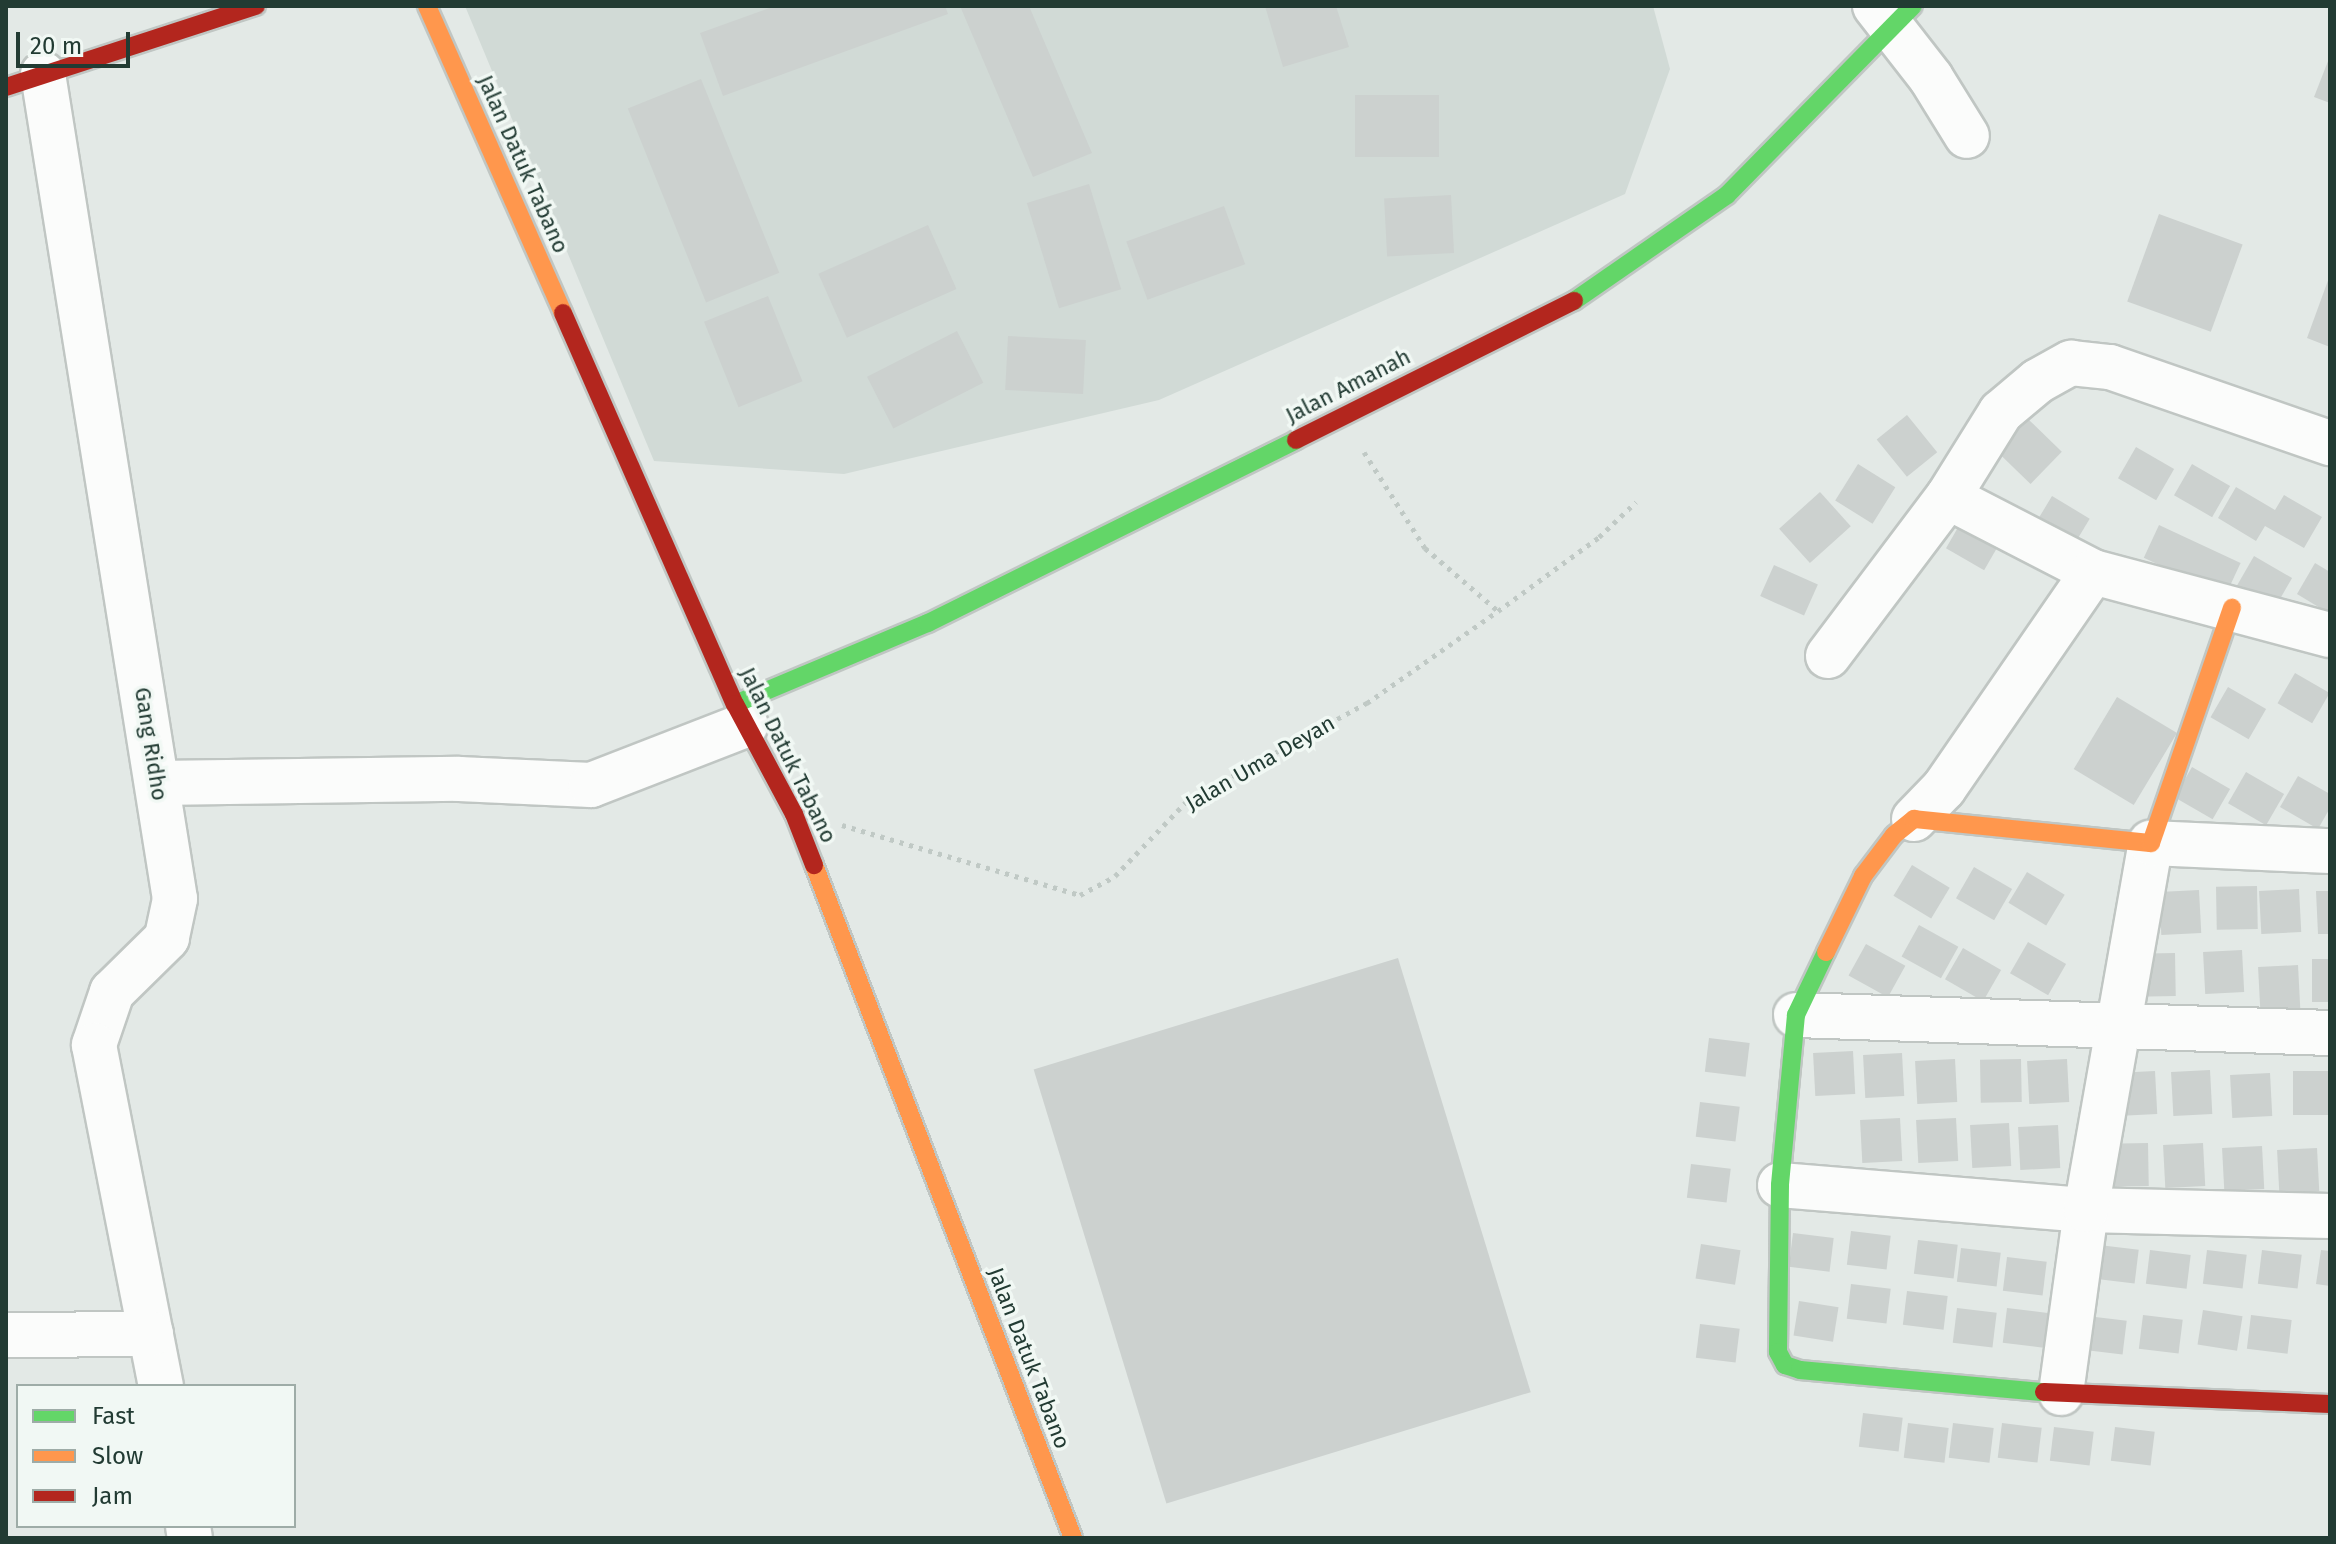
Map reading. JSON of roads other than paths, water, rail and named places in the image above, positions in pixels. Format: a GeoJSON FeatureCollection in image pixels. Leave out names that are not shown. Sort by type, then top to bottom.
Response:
{"type":"FeatureCollection","features":[{"type":"Feature","properties":{"kind":"street"},"geometry":{"type":"LineString","coordinates":[[24,81],[256,6]]}},
{"type":"Feature","properties":{"kind":"street","name":"Jalan Datuk Tabano"},"geometry":{"type":"LineString","coordinates":[[427,6],[741,714],[794,814],[1073,1538]]}},
{"type":"Feature","properties":{"kind":"street"},"geometry":{"type":"LineString","coordinates":[[1893,14],[1967,136]]}},
{"type":"Feature","properties":{"kind":"street","name":"Jalan Amanah"},"geometry":{"type":"LineString","coordinates":[[741,714],[1582,297],[1672,237],[1727,195],[1893,14]]}},
{"type":"Feature","properties":{"kind":"street","name":"Gang Ridho"},"geometry":{"type":"LineString","coordinates":[[24,81],[157,783],[175,913],[167,938],[112,992],[94,1045],[161,1384]]}},
{"type":"Feature","properties":{"kind":"street"},"geometry":{"type":"LineString","coordinates":[[1828,656],[1948,497],[2001,412],[2038,381],[2071,363],[2110,367],[2330,443]]}},
{"type":"Feature","properties":{"kind":"street"},"geometry":{"type":"LineString","coordinates":[[1948,497],[2093,572],[2330,635]]}},
{"type":"Feature","properties":{"kind":"street"},"geometry":{"type":"LineString","coordinates":[[2093,572],[1944,788],[1894,835],[1863,876],[1796,1015],[1780,1185],[1778,1352],[1785,1365],[2061,1393],[2330,1404]]}},
{"type":"Feature","properties":{"kind":"street"},"geometry":{"type":"LineString","coordinates":[[2061,1393],[2086,1210],[2151,843],[2232,608]]}},
{"type":"Feature","properties":{"kind":"street"},"geometry":{"type":"LineString","coordinates":[[157,783],[459,779],[591,785],[741,714]]}},
{"type":"Feature","properties":{"kind":"street"},"geometry":{"type":"LineString","coordinates":[[1914,819],[2151,843],[2330,851]]}},
{"type":"Feature","properties":{"kind":"street"},"geometry":{"type":"LineString","coordinates":[[1796,1015],[2119,1023],[2330,1033]]}},
{"type":"Feature","properties":{"kind":"street"},"geometry":{"type":"LineString","coordinates":[[1780,1185],[2086,1210],[2330,1216]]}},
{"type":"Feature","properties":{"kind":"street"},"geometry":{"type":"LineString","coordinates":[[6,1335],[151,1334]]}}]}
